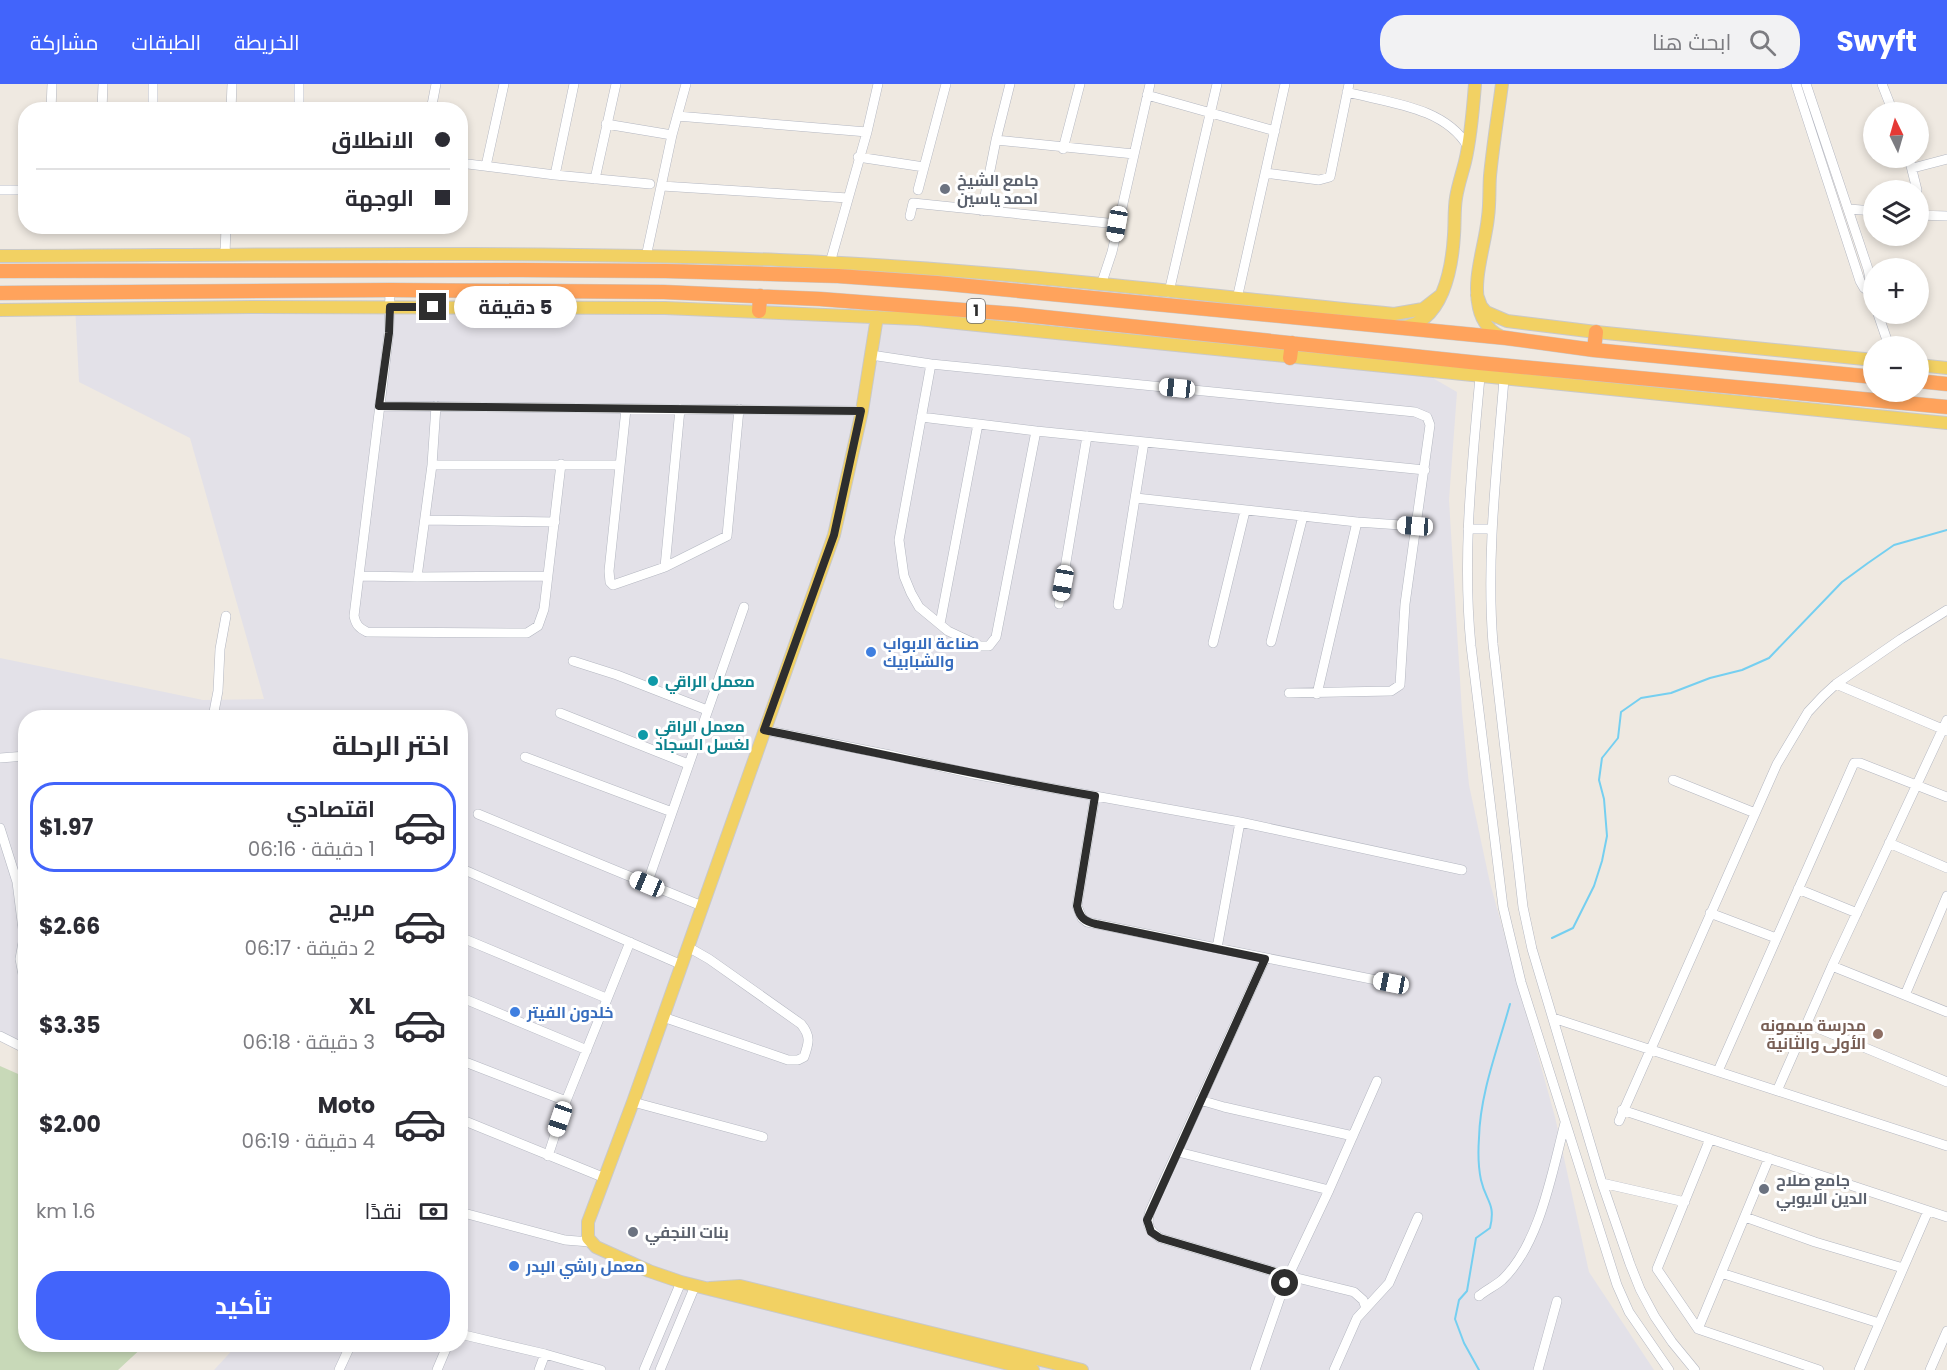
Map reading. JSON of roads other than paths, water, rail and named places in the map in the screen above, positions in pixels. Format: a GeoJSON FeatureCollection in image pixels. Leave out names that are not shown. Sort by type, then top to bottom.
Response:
{"type":"FeatureCollection","features":[{"type":"Feature","properties":{"kind":"highway"},"geometry":{"type":"LineString","coordinates":[[429,255],[429,271]]}},
{"type":"Feature","properties":{"kind":"highway","name":"1"},"geometry":{"type":"LineString","coordinates":[[0,271],[429,271],[522,263],[666,271],[779,267],[838,276],[938,277],[1302,311],[1399,328],[1506,338],[1594,350],[1863,376]]}},
{"type":"Feature","properties":{"kind":"highway"},"geometry":{"type":"LineString","coordinates":[[664,292],[666,271]]}},
{"type":"Feature","properties":{"kind":"highway","name":"1"},"geometry":{"type":"LineString","coordinates":[[0,293],[390,290],[664,292],[866,302],[1037,316],[1947,407]]}},
{"type":"Feature","properties":{"kind":"highway"},"geometry":{"type":"LineString","coordinates":[[759,311],[760,296]]}},
{"type":"Feature","properties":{"kind":"highway"},"geometry":{"type":"LineString","coordinates":[[866,302],[871,317]]}},
{"type":"Feature","properties":{"kind":"highway"},"geometry":{"type":"LineString","coordinates":[[1594,350],[1596,332]]}},
{"type":"Feature","properties":{"kind":"highway"},"geometry":{"type":"LineString","coordinates":[[1290,358],[1292,343]]}},
{"type":"Feature","properties":{"kind":"highway"},"geometry":{"type":"LineString","coordinates":[[1623,392],[1625,376]]}},
{"type":"Feature","properties":{"kind":"highway"},"geometry":{"type":"LineString","coordinates":[[1929,382],[1947,384]]}},
{"type":"Feature","properties":{"kind":"main road"},"geometry":{"type":"LineString","coordinates":[[1399,328],[1413,325],[1426,317],[1441,295],[1449,270],[1456,198],[1468,147],[1475,84]]}},
{"type":"Feature","properties":{"kind":"main road"},"geometry":{"type":"LineString","coordinates":[[1502,84],[1477,295],[1484,322],[1494,333],[1506,338]]}},
{"type":"Feature","properties":{"kind":"main road"},"geometry":{"type":"LineString","coordinates":[[0,256],[429,255],[522,263],[646,257],[779,267],[830,263],[938,277],[1101,285],[1237,299],[1302,311],[1403,314],[1423,309],[1441,295]]}},
{"type":"Feature","properties":{"kind":"main road"},"geometry":{"type":"LineString","coordinates":[[1477,295],[1486,312],[1499,319],[1516,323],[1863,359]]}},
{"type":"Feature","properties":{"kind":"main road"},"geometry":{"type":"LineString","coordinates":[[0,310],[390,307],[665,308],[918,319],[1947,423]]}},
{"type":"Feature","properties":{"kind":"main road"},"geometry":{"type":"LineString","coordinates":[[871,317],[871,355],[834,535],[633,1102],[588,1222],[590,1242],[601,1250],[681,1282],[1033,1370]]}},
{"type":"Feature","properties":{"kind":"main road"},"geometry":{"type":"LineString","coordinates":[[1929,366],[1947,368]]}},
{"type":"Feature","properties":{"kind":"main road"},"geometry":{"type":"LineString","coordinates":[[701,1287],[740,1286],[1082,1370]]}},
{"type":"Feature","properties":{"kind":"street"},"geometry":{"type":"LineString","coordinates":[[51,102],[52,84]]}},
{"type":"Feature","properties":{"kind":"street"},"geometry":{"type":"LineString","coordinates":[[102,102],[103,84]]}},
{"type":"Feature","properties":{"kind":"street"},"geometry":{"type":"LineString","coordinates":[[153,84],[153,102]]}},
{"type":"Feature","properties":{"kind":"street"},"geometry":{"type":"LineString","coordinates":[[231,102],[232,84]]}},
{"type":"Feature","properties":{"kind":"street"},"geometry":{"type":"LineString","coordinates":[[299,84],[299,102]]}},
{"type":"Feature","properties":{"kind":"street"},"geometry":{"type":"LineString","coordinates":[[433,102],[436,84]]}},
{"type":"Feature","properties":{"kind":"street"},"geometry":{"type":"LineString","coordinates":[[486,166],[504,84]]}},
{"type":"Feature","properties":{"kind":"street"},"geometry":{"type":"LineString","coordinates":[[555,175],[574,84]]}},
{"type":"Feature","properties":{"kind":"street"},"geometry":{"type":"LineString","coordinates":[[595,179],[616,84]]}},
{"type":"Feature","properties":{"kind":"street"},"geometry":{"type":"LineString","coordinates":[[646,257],[672,135],[686,84]]}},
{"type":"Feature","properties":{"kind":"street"},"geometry":{"type":"LineString","coordinates":[[830,263],[858,157],[867,132],[878,84]]}},
{"type":"Feature","properties":{"kind":"street"},"geometry":{"type":"LineString","coordinates":[[918,190],[946,84]]}},
{"type":"Feature","properties":{"kind":"street"},"geometry":{"type":"LineString","coordinates":[[982,211],[1010,84]]}},
{"type":"Feature","properties":{"kind":"street"},"geometry":{"type":"LineString","coordinates":[[1063,148],[1080,84]]}},
{"type":"Feature","properties":{"kind":"street"},"geometry":{"type":"LineString","coordinates":[[1169,292],[1217,84]]}},
{"type":"Feature","properties":{"kind":"street"},"geometry":{"type":"LineString","coordinates":[[1237,299],[1286,84]]}},
{"type":"Feature","properties":{"kind":"street"},"geometry":{"type":"LineString","coordinates":[[1796,84],[1863,286]]}},
{"type":"Feature","properties":{"kind":"street"},"geometry":{"type":"LineString","coordinates":[[1806,84],[1865,258]]}},
{"type":"Feature","properties":{"kind":"street"},"geometry":{"type":"LineString","coordinates":[[1882,84],[1889,102]]}},
{"type":"Feature","properties":{"kind":"street"},"geometry":{"type":"LineString","coordinates":[[1101,285],[1112,252],[1147,87],[1210,113],[1275,131]]}},
{"type":"Feature","properties":{"kind":"street"},"geometry":{"type":"LineString","coordinates":[[1265,173],[1319,180],[1330,177],[1348,88],[1436,116],[1458,132],[1468,147]]}},
{"type":"Feature","properties":{"kind":"street"},"geometry":{"type":"LineString","coordinates":[[677,116],[867,132]]}},
{"type":"Feature","properties":{"kind":"street"},"geometry":{"type":"LineString","coordinates":[[606,124],[672,135]]}},
{"type":"Feature","properties":{"kind":"street"},"geometry":{"type":"LineString","coordinates":[[996,141],[1134,154]]}},
{"type":"Feature","properties":{"kind":"street"},"geometry":{"type":"LineString","coordinates":[[858,157],[924,167]]}},
{"type":"Feature","properties":{"kind":"street"},"geometry":{"type":"LineString","coordinates":[[1929,164],[1947,159]]}},
{"type":"Feature","properties":{"kind":"street"},"geometry":{"type":"LineString","coordinates":[[468,164],[650,184]]}},
{"type":"Feature","properties":{"kind":"street"},"geometry":{"type":"LineString","coordinates":[[1913,168],[1915,180]]}},
{"type":"Feature","properties":{"kind":"street"},"geometry":{"type":"LineString","coordinates":[[662,186],[848,198]]}},
{"type":"Feature","properties":{"kind":"street"},"geometry":{"type":"LineString","coordinates":[[0,190],[18,190]]}},
{"type":"Feature","properties":{"kind":"street"},"geometry":{"type":"LineString","coordinates":[[910,216],[913,202],[1117,224]]}},
{"type":"Feature","properties":{"kind":"street"},"geometry":{"type":"LineString","coordinates":[[1849,209],[1863,210]]}},
{"type":"Feature","properties":{"kind":"street"},"geometry":{"type":"LineString","coordinates":[[1929,215],[1947,216]]}},
{"type":"Feature","properties":{"kind":"street"},"geometry":{"type":"LineString","coordinates":[[225,255],[226,234]]}},
{"type":"Feature","properties":{"kind":"street"},"geometry":{"type":"LineString","coordinates":[[390,290],[389,333],[354,616],[356,624],[367,632],[527,633],[538,627],[544,609],[561,464]]}},
{"type":"Feature","properties":{"kind":"street"},"geometry":{"type":"LineString","coordinates":[[871,355],[931,364],[1415,412],[1428,417],[1430,425],[1425,470],[1405,603],[1400,686],[1391,691],[1289,693]]}},
{"type":"Feature","properties":{"kind":"street"},"geometry":{"type":"LineString","coordinates":[[931,364],[899,540],[904,576],[919,607],[948,631],[980,646],[989,646],[996,637],[1036,431]]}},
{"type":"Feature","properties":{"kind":"street"},"geometry":{"type":"LineString","coordinates":[[1480,377],[1468,529],[1469,626],[1502,899],[1513,955],[1617,1285],[1629,1312],[1669,1370]]}},
{"type":"Feature","properties":{"kind":"street"},"geometry":{"type":"LineString","coordinates":[[1504,380],[1490,583],[1492,634],[1518,881],[1532,949],[1602,1183],[1630,1264],[1648,1305],[1672,1342],[1695,1370]]}},
{"type":"Feature","properties":{"kind":"street"},"geometry":{"type":"LineString","coordinates":[[379,406],[861,411]]}},
{"type":"Feature","properties":{"kind":"street"},"geometry":{"type":"LineString","coordinates":[[417,577],[432,465],[436,406]]}},
{"type":"Feature","properties":{"kind":"street"},"geometry":{"type":"LineString","coordinates":[[626,409],[609,571],[610,582],[613,585],[665,567],[727,536],[739,409]]}},
{"type":"Feature","properties":{"kind":"street"},"geometry":{"type":"LineString","coordinates":[[665,567],[680,409]]}},
{"type":"Feature","properties":{"kind":"street"},"geometry":{"type":"LineString","coordinates":[[921,417],[1036,431],[1425,470]]}},
{"type":"Feature","properties":{"kind":"street"},"geometry":{"type":"LineString","coordinates":[[940,624],[978,424]]}},
{"type":"Feature","properties":{"kind":"street"},"geometry":{"type":"LineString","coordinates":[[1059,604],[1087,436]]}},
{"type":"Feature","properties":{"kind":"street"},"geometry":{"type":"LineString","coordinates":[[1118,605],[1144,442]]}},
{"type":"Feature","properties":{"kind":"street"},"geometry":{"type":"LineString","coordinates":[[432,465],[619,465]]}},
{"type":"Feature","properties":{"kind":"street"},"geometry":{"type":"LineString","coordinates":[[1136,498],[1245,511],[1415,526]]}},
{"type":"Feature","properties":{"kind":"street"},"geometry":{"type":"LineString","coordinates":[[1213,643],[1245,511]]}},
{"type":"Feature","properties":{"kind":"street"},"geometry":{"type":"LineString","coordinates":[[1271,642],[1303,516]]}},
{"type":"Feature","properties":{"kind":"street"},"geometry":{"type":"LineString","coordinates":[[425,520],[555,522]]}},
{"type":"Feature","properties":{"kind":"street"},"geometry":{"type":"LineString","coordinates":[[1317,694],[1357,522]]}},
{"type":"Feature","properties":{"kind":"street"},"geometry":{"type":"LineString","coordinates":[[1468,529],[1492,529]]}},
{"type":"Feature","properties":{"kind":"street"},"geometry":{"type":"LineString","coordinates":[[360,576],[548,576]]}},
{"type":"Feature","properties":{"kind":"street"},"geometry":{"type":"LineString","coordinates":[[647,884],[744,607]]}},
{"type":"Feature","properties":{"kind":"street"},"geometry":{"type":"LineString","coordinates":[[1619,1121],[1777,764],[1808,712],[1836,684],[1947,610]]}},
{"type":"Feature","properties":{"kind":"street"},"geometry":{"type":"LineString","coordinates":[[214,710],[218,691],[220,649],[226,616]]}},
{"type":"Feature","properties":{"kind":"street"},"geometry":{"type":"LineString","coordinates":[[573,661],[617,675],[707,710]]}},
{"type":"Feature","properties":{"kind":"street"},"geometry":{"type":"LineString","coordinates":[[1777,1090],[1889,843],[1946,726],[1836,684]]}},
{"type":"Feature","properties":{"kind":"street"},"geometry":{"type":"LineString","coordinates":[[560,714],[688,764]]}},
{"type":"Feature","properties":{"kind":"street"},"geometry":{"type":"LineString","coordinates":[[764,730],[973,774],[1240,822],[1462,870]]}},
{"type":"Feature","properties":{"kind":"street"},"geometry":{"type":"LineString","coordinates":[[0,758],[18,757]]}},
{"type":"Feature","properties":{"kind":"street"},"geometry":{"type":"LineString","coordinates":[[525,757],[672,812]]}},
{"type":"Feature","properties":{"kind":"street"},"geometry":{"type":"LineString","coordinates":[[1718,1071],[1854,764],[1860,763],[1947,798]]}},
{"type":"Feature","properties":{"kind":"street"},"geometry":{"type":"LineString","coordinates":[[1673,780],[1755,813]]}},
{"type":"Feature","properties":{"kind":"street"},"geometry":{"type":"LineString","coordinates":[[1095,796],[1077,906],[1082,918],[1087,922],[1391,983]]}},
{"type":"Feature","properties":{"kind":"street"},"geometry":{"type":"LineString","coordinates":[[478,814],[702,906]]}},
{"type":"Feature","properties":{"kind":"street"},"geometry":{"type":"LineString","coordinates":[[1217,948],[1240,822]]}},
{"type":"Feature","properties":{"kind":"street"},"geometry":{"type":"LineString","coordinates":[[0,828],[18,890]]}},
{"type":"Feature","properties":{"kind":"street"},"geometry":{"type":"LineString","coordinates":[[1889,843],[1947,868]]}},
{"type":"Feature","properties":{"kind":"street"},"geometry":{"type":"LineString","coordinates":[[468,871],[682,965]]}},
{"type":"Feature","properties":{"kind":"street"},"geometry":{"type":"LineString","coordinates":[[1798,889],[1857,913]]}},
{"type":"Feature","properties":{"kind":"street"},"geometry":{"type":"LineString","coordinates":[[1905,995],[1947,896]]}},
{"type":"Feature","properties":{"kind":"street"},"geometry":{"type":"LineString","coordinates":[[1710,913],[1776,938]]}},
{"type":"Feature","properties":{"kind":"street"},"geometry":{"type":"LineString","coordinates":[[468,940],[606,998]]}},
{"type":"Feature","properties":{"kind":"street"},"geometry":{"type":"LineString","coordinates":[[548,1156],[566,1101],[630,942]]}},
{"type":"Feature","properties":{"kind":"street"},"geometry":{"type":"LineString","coordinates":[[663,1017],[788,1060],[798,1060],[804,1056],[808,1044],[807,1032],[801,1024],[709,958],[688,947]]}},
{"type":"Feature","properties":{"kind":"street"},"geometry":{"type":"LineString","coordinates":[[1265,959],[1147,1220],[1151,1232],[1160,1238],[1289,1276],[1354,1292],[1364,1300],[1366,1308]]}},
{"type":"Feature","properties":{"kind":"street"},"geometry":{"type":"LineString","coordinates":[[1832,966],[1947,1012]]}},
{"type":"Feature","properties":{"kind":"street"},"geometry":{"type":"LineString","coordinates":[[468,1000],[587,1050]]}},
{"type":"Feature","properties":{"kind":"street"},"geometry":{"type":"LineString","coordinates":[[1553,1018],[1947,1146]]}},
{"type":"Feature","properties":{"kind":"street"},"geometry":{"type":"LineString","coordinates":[[1808,1023],[1947,1082]]}},
{"type":"Feature","properties":{"kind":"street"},"geometry":{"type":"LineString","coordinates":[[0,1036],[18,1045]]}},
{"type":"Feature","properties":{"kind":"street"},"geometry":{"type":"LineString","coordinates":[[1540,1041],[1560,1040]]}},
{"type":"Feature","properties":{"kind":"street"},"geometry":{"type":"LineString","coordinates":[[468,1063],[566,1101]]}},
{"type":"Feature","properties":{"kind":"street"},"geometry":{"type":"LineString","coordinates":[[1255,1370],[1289,1276],[1377,1081]]}},
{"type":"Feature","properties":{"kind":"street"},"geometry":{"type":"LineString","coordinates":[[1200,1100],[1353,1136]]}},
{"type":"Feature","properties":{"kind":"street"},"geometry":{"type":"LineString","coordinates":[[633,1102],[763,1137]]}},
{"type":"Feature","properties":{"kind":"street"},"geometry":{"type":"LineString","coordinates":[[1622,1110],[1947,1217]]}},
{"type":"Feature","properties":{"kind":"street"},"geometry":{"type":"LineString","coordinates":[[468,1122],[605,1178]]}},
{"type":"Feature","properties":{"kind":"street"},"geometry":{"type":"LineString","coordinates":[[1479,1296],[1502,1280],[1518,1259],[1538,1222],[1565,1123]]}},
{"type":"Feature","properties":{"kind":"street"},"geometry":{"type":"LineString","coordinates":[[1710,1139],[1657,1269],[1698,1329],[1819,1370]]}},
{"type":"Feature","properties":{"kind":"street"},"geometry":{"type":"LineString","coordinates":[[1178,1152],[1329,1190]]}},
{"type":"Feature","properties":{"kind":"street"},"geometry":{"type":"LineString","coordinates":[[1698,1329],[1769,1158]]}},
{"type":"Feature","properties":{"kind":"street"},"geometry":{"type":"LineString","coordinates":[[1602,1183],[1685,1202]]}},
{"type":"Feature","properties":{"kind":"street"},"geometry":{"type":"LineString","coordinates":[[1858,1370],[1929,1211]]}},
{"type":"Feature","properties":{"kind":"street"},"geometry":{"type":"LineString","coordinates":[[468,1214],[565,1240],[590,1242]]}},
{"type":"Feature","properties":{"kind":"street"},"geometry":{"type":"LineString","coordinates":[[1334,1370],[1357,1318],[1389,1283],[1419,1217]]}},
{"type":"Feature","properties":{"kind":"street"},"geometry":{"type":"LineString","coordinates":[[1745,1217],[1815,1242],[1904,1268]]}},
{"type":"Feature","properties":{"kind":"street"},"geometry":{"type":"LineString","coordinates":[[1721,1273],[1879,1323]]}},
{"type":"Feature","properties":{"kind":"street"},"geometry":{"type":"LineString","coordinates":[[644,1370],[681,1282]]}},
{"type":"Feature","properties":{"kind":"street"},"geometry":{"type":"LineString","coordinates":[[660,1370],[701,1287]]}},
{"type":"Feature","properties":{"kind":"street"},"geometry":{"type":"LineString","coordinates":[[1538,1370],[1557,1301]]}},
{"type":"Feature","properties":{"kind":"street"},"geometry":{"type":"LineString","coordinates":[[1930,1370],[1947,1331]]}},
{"type":"Feature","properties":{"kind":"street"},"geometry":{"type":"LineString","coordinates":[[468,1336],[601,1370]]}},
{"type":"Feature","properties":{"kind":"street"},"geometry":{"type":"LineString","coordinates":[[339,1370],[347,1352]]}},
{"type":"Feature","properties":{"kind":"street"},"geometry":{"type":"LineString","coordinates":[[437,1370],[445,1352]]}},
{"type":"Feature","properties":{"kind":"street"},"geometry":{"type":"LineString","coordinates":[[539,1370],[545,1354]]}},
{"type":"Feature","properties":{"kind":"waterway"},"geometry":{"type":"LineString","coordinates":[[1552,938],[1573,928],[1594,886],[1602,861],[1607,836],[1604,799],[1599,780],[1602,758],[1618,738],[1621,712],[1641,698],[1671,693],[1710,678],[1742,670],[1769,658],[1842,582],[1868,563],[1894,545],[1947,530]]}},
{"type":"Feature","properties":{"kind":"waterway"},"geometry":{"type":"LineString","coordinates":[[1479,1370],[1464,1343],[1455,1319],[1459,1300],[1467,1291],[1476,1238],[1490,1228],[1492,1220],[1491,1208],[1479,1170],[1480,1121],[1490,1071],[1510,1004]]}},
{"type":"Feature","properties":{"kind":"place","name":"جامع الشيخ احمد ياسين"},"geometry":{"type":"Point","coordinates":[945,189]}},
{"type":"Feature","properties":{"kind":"place","name":"صناعة الابواب والشبابيك"},"geometry":{"type":"Point","coordinates":[871,652]}},
{"type":"Feature","properties":{"kind":"place","name":"معمل الراقي"},"geometry":{"type":"Point","coordinates":[653,681]}},
{"type":"Feature","properties":{"kind":"place","name":"معمل الراقي لغسل السجاد"},"geometry":{"type":"Point","coordinates":[643,735]}},
{"type":"Feature","properties":{"kind":"place","name":"خلدون الفيتر"},"geometry":{"type":"Point","coordinates":[515,1012]}},
{"type":"Feature","properties":{"kind":"place","name":"مدرسة ميمونه الأولى والثانية"},"geometry":{"type":"Point","coordinates":[1878,1034]}},
{"type":"Feature","properties":{"kind":"place","name":"جامع صلاح الدين الايوبي"},"geometry":{"type":"Point","coordinates":[1764,1189]}},
{"type":"Feature","properties":{"kind":"place","name":"بنات النجفي"},"geometry":{"type":"Point","coordinates":[633,1232]}},
{"type":"Feature","properties":{"kind":"place","name":"معمل راشي البدر"},"geometry":{"type":"Point","coordinates":[514,1266]}}]}
